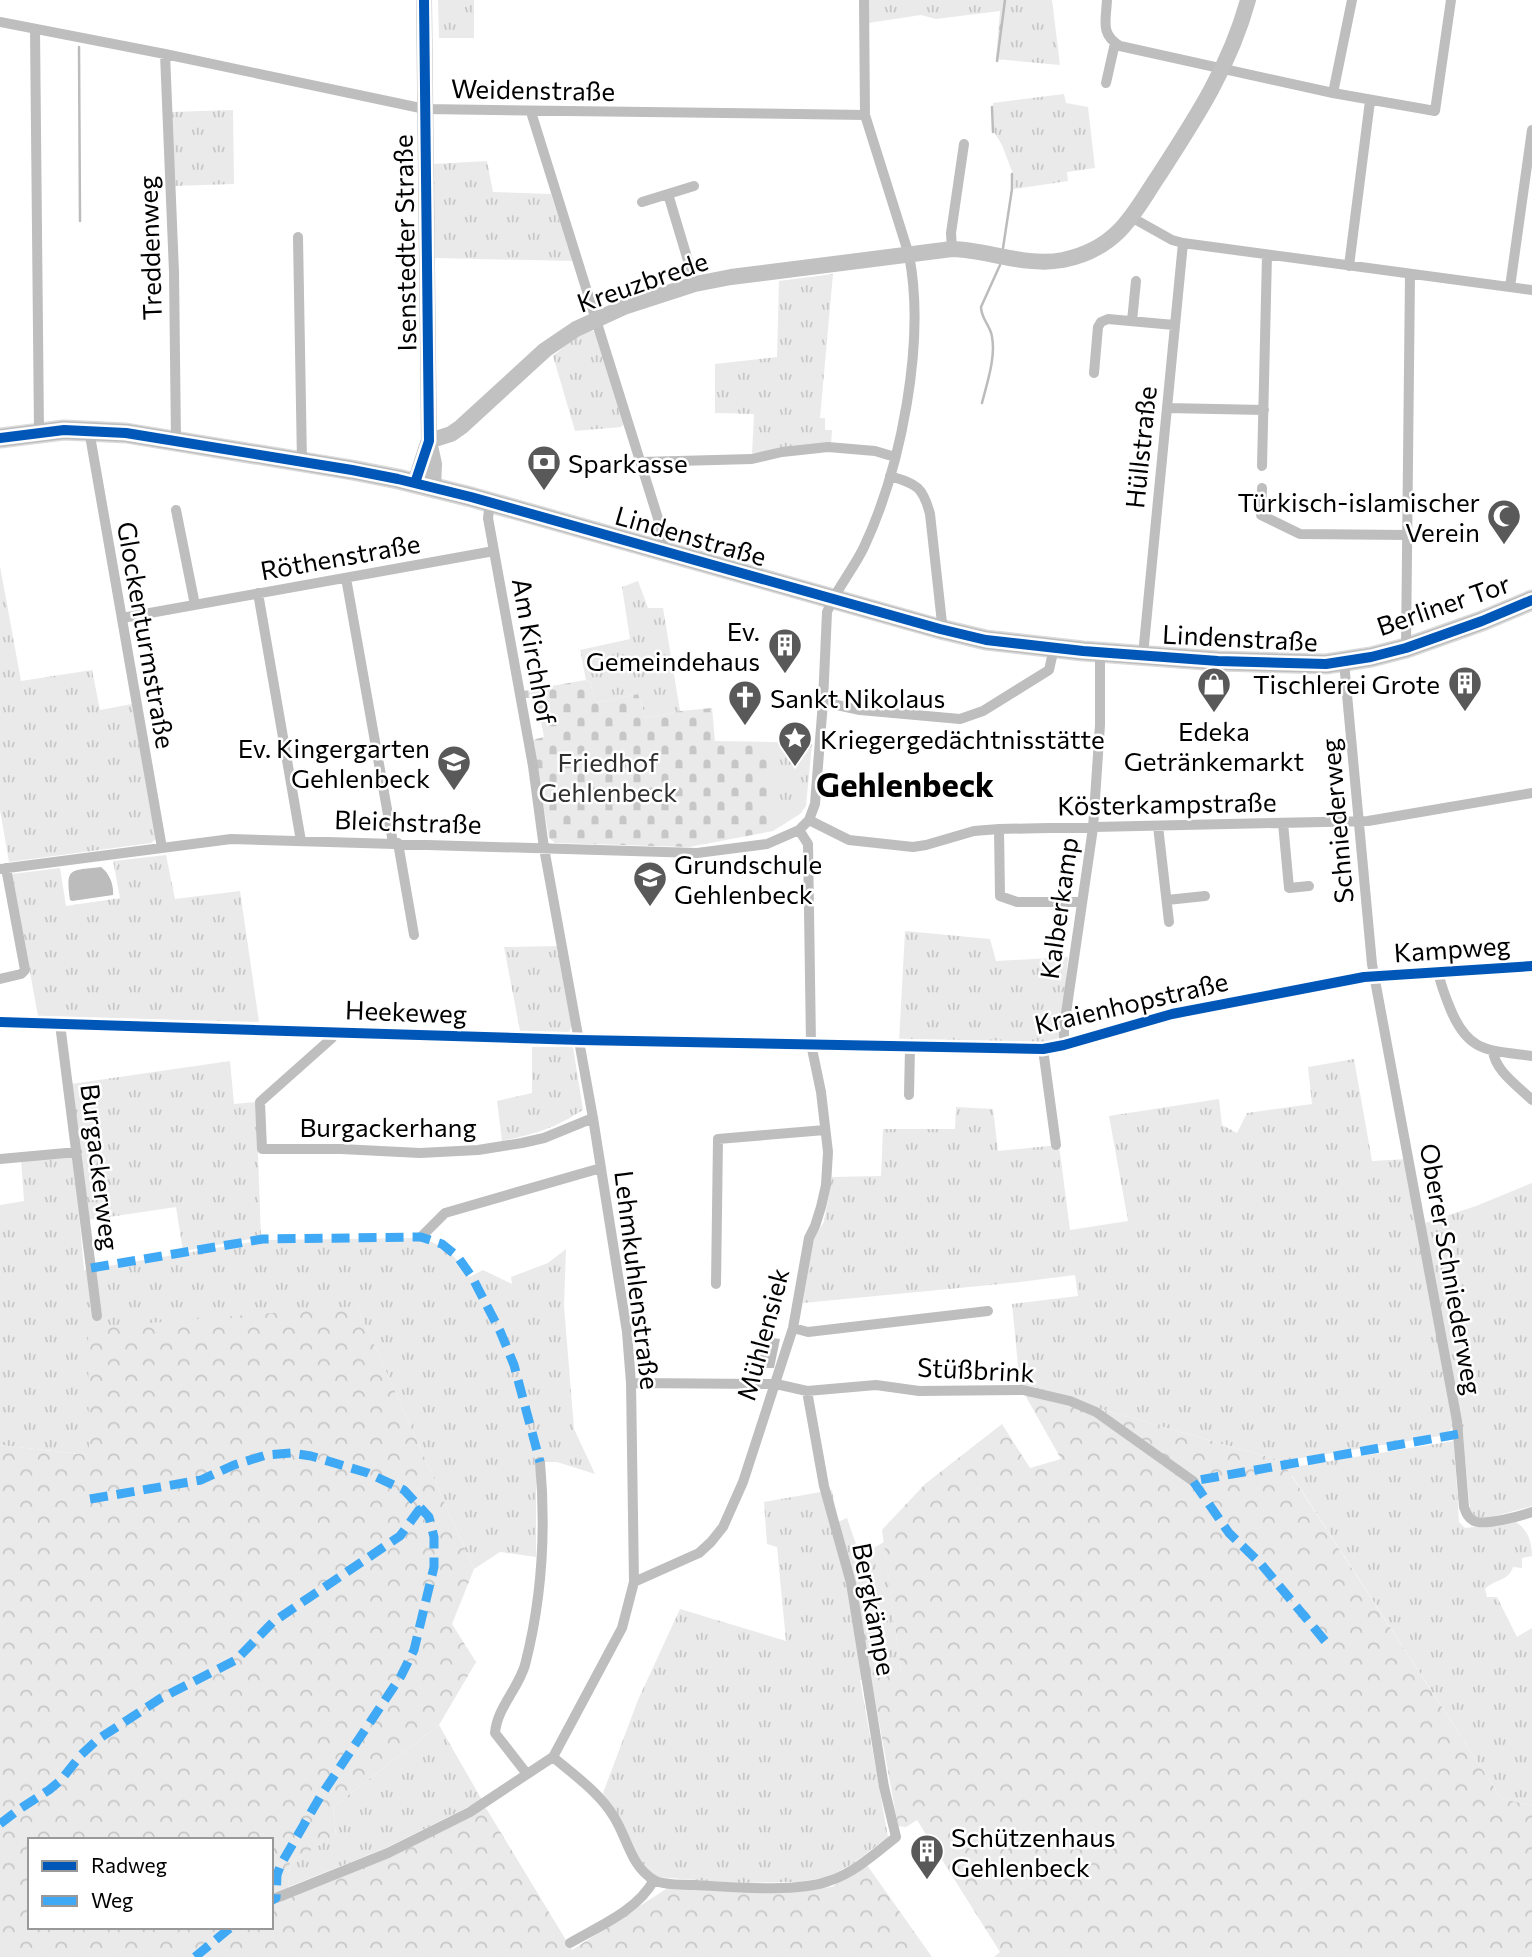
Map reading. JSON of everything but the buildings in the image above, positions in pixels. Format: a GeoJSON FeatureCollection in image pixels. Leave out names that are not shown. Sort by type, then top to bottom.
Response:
{"type":"FeatureCollection","features":[{"type":"Feature","properties":{"kind":"main road","name":"Isenstedter Straße"},"geometry":{"type":"LineString","coordinates":[[424,0],[429,441],[433,488]]}},
{"type":"Feature","properties":{"kind":"main road","name":"Kreuzbrede"},"geometry":{"type":"LineString","coordinates":[[429,441],[451,434],[461,427],[545,350],[596,319],[695,284],[731,276],[952,249],[1028,261],[1063,260],[1086,253],[1107,242],[1131,217],[1187,131],[1223,69],[1240,30],[1248,0]]}},
{"type":"Feature","properties":{"kind":"main road","name":"Lindenstraße"},"geometry":{"type":"LineString","coordinates":[[0,438],[39,432],[89,430],[126,433],[415,483],[986,640],[1100,652],[1279,664],[1344,662],[1371,657]]}},
{"type":"Feature","properties":{"kind":"main road","name":"Isenstedter Straße"},"geometry":{"type":"LineString","coordinates":[[415,483],[429,441]]}},
{"type":"Feature","properties":{"kind":"main road","name":"Berliner Tor"},"geometry":{"type":"LineString","coordinates":[[1371,657],[1406,648],[1532,600]]}},
{"type":"Feature","properties":{"kind":"street"},"geometry":{"type":"LineString","coordinates":[[809,820],[814,804],[823,702],[827,612],[832,598],[843,585],[863,548],[879,512],[890,476],[905,413],[915,316],[909,256],[865,115],[864,0]]}},
{"type":"Feature","properties":{"kind":"street"},"geometry":{"type":"LineString","coordinates":[[1107,0],[1105,29],[1109,39],[1120,46],[1370,101],[1435,111],[1451,0]]}},
{"type":"Feature","properties":{"kind":"street"},"geometry":{"type":"LineString","coordinates":[[1333,93],[1352,0]]}},
{"type":"Feature","properties":{"kind":"street","name":"Weidenstraße"},"geometry":{"type":"LineString","coordinates":[[0,22],[425,109],[865,115]]}},
{"type":"Feature","properties":{"kind":"street"},"geometry":{"type":"LineString","coordinates":[[34,29],[39,432]]}},
{"type":"Feature","properties":{"kind":"street"},"geometry":{"type":"LineString","coordinates":[[1106,83],[1115,43]]}},
{"type":"Feature","properties":{"kind":"street","name":"Treddenweg"},"geometry":{"type":"LineString","coordinates":[[164,54],[174,272],[176,441]]}},
{"type":"Feature","properties":{"kind":"street"},"geometry":{"type":"LineString","coordinates":[[1349,266],[1370,101]]}},
{"type":"Feature","properties":{"kind":"street"},"geometry":{"type":"LineString","coordinates":[[531,112],[661,528],[661,550]]}},
{"type":"Feature","properties":{"kind":"street"},"geometry":{"type":"LineString","coordinates":[[1510,287],[1528,185],[1532,130]]}},
{"type":"Feature","properties":{"kind":"street"},"geometry":{"type":"LineString","coordinates":[[952,249],[951,233],[964,144]]}},
{"type":"Feature","properties":{"kind":"street"},"geometry":{"type":"LineString","coordinates":[[642,202],[694,186]]}},
{"type":"Feature","properties":{"kind":"street"},"geometry":{"type":"LineString","coordinates":[[668,194],[695,284]]}},
{"type":"Feature","properties":{"kind":"street"},"geometry":{"type":"LineString","coordinates":[[1131,217],[1172,240],[1183,243],[1532,290]]}},
{"type":"Feature","properties":{"kind":"street"},"geometry":{"type":"LineString","coordinates":[[298,237],[302,462]]}},
{"type":"Feature","properties":{"kind":"street","name":"Hüllstraße"},"geometry":{"type":"LineString","coordinates":[[1143,655],[1183,243]]}},
{"type":"Feature","properties":{"kind":"street"},"geometry":{"type":"LineString","coordinates":[[1262,466],[1267,255]]}},
{"type":"Feature","properties":{"kind":"street"},"geometry":{"type":"LineString","coordinates":[[1406,648],[1410,274]]}},
{"type":"Feature","properties":{"kind":"street"},"geometry":{"type":"LineString","coordinates":[[1132,321],[1136,281]]}},
{"type":"Feature","properties":{"kind":"street"},"geometry":{"type":"LineString","coordinates":[[1094,373],[1098,327],[1101,322],[1108,319],[1174,325]]}},
{"type":"Feature","properties":{"kind":"street"},"geometry":{"type":"LineString","coordinates":[[1167,408],[1264,410]]}},
{"type":"Feature","properties":{"kind":"street","name":"Glockenturmstraße"},"geometry":{"type":"LineString","coordinates":[[89,430],[162,848]]}},
{"type":"Feature","properties":{"kind":"street"},"geometry":{"type":"LineString","coordinates":[[641,462],[752,458],[828,447],[875,451],[895,457]]}},
{"type":"Feature","properties":{"kind":"street"},"geometry":{"type":"LineString","coordinates":[[890,476],[915,485],[922,490],[926,499],[941,610],[940,629]]}},
{"type":"Feature","properties":{"kind":"street"},"geometry":{"type":"LineString","coordinates":[[1262,488],[1261,515],[1300,534],[1407,535]]}},
{"type":"Feature","properties":{"kind":"street","name":"Am Kirchhof"},"geometry":{"type":"LineString","coordinates":[[490,503],[488,518],[533,766],[544,848]]}},
{"type":"Feature","properties":{"kind":"street"},"geometry":{"type":"LineString","coordinates":[[176,510],[195,605]]}},
{"type":"Feature","properties":{"kind":"street","name":"Röthenstraße"},"geometry":{"type":"LineString","coordinates":[[121,618],[494,551]]}},
{"type":"Feature","properties":{"kind":"street"},"geometry":{"type":"LineString","coordinates":[[346,578],[414,936]]}},
{"type":"Feature","properties":{"kind":"street"},"geometry":{"type":"LineString","coordinates":[[258,593],[301,841]]}},
{"type":"Feature","properties":{"kind":"street"},"geometry":{"type":"LineString","coordinates":[[823,702],[860,710],[953,719],[968,717],[983,711],[1049,670],[1054,648]]}},
{"type":"Feature","properties":{"kind":"street","name":"Kalberkamp"},"geometry":{"type":"LineString","coordinates":[[1064,1045],[1064,1027],[1093,828],[1100,726],[1100,652]]}},
{"type":"Feature","properties":{"kind":"street","name":"Schniederweg"},"geometry":{"type":"LineString","coordinates":[[1344,662],[1375,976]]}},
{"type":"Feature","properties":{"kind":"street","name":"Kösterkampstraße"},"geometry":{"type":"LineString","coordinates":[[809,820],[849,840],[913,847],[974,831],[999,829],[1358,821],[1532,793]]}},
{"type":"Feature","properties":{"kind":"street","name":"Bleichstraße"},"geometry":{"type":"LineString","coordinates":[[3,869],[231,839],[697,853],[767,844],[799,830],[809,820]]}},
{"type":"Feature","properties":{"kind":"street"},"geometry":{"type":"LineString","coordinates":[[1283,823],[1289,888],[1309,886]]}},
{"type":"Feature","properties":{"kind":"street"},"geometry":{"type":"LineString","coordinates":[[1158,827],[1169,922]]}},
{"type":"Feature","properties":{"kind":"street"},"geometry":{"type":"LineString","coordinates":[[999,829],[1000,896],[1017,902],[1082,902]]}},
{"type":"Feature","properties":{"kind":"street","name":"Mühlensiek"},"geometry":{"type":"LineString","coordinates":[[634,1582],[699,1553],[723,1527],[743,1482],[793,1328],[809,1238],[826,1185],[828,1152],[821,1092],[811,1044],[808,844],[799,830]]}},
{"type":"Feature","properties":{"kind":"street","name":"Lehmkuhlenstraße"},"geometry":{"type":"LineString","coordinates":[[276,1898],[388,1853],[470,1812],[553,1757],[622,1628],[634,1582],[631,1383],[627,1332],[580,1040],[544,848]]}},
{"type":"Feature","properties":{"kind":"street"},"geometry":{"type":"LineString","coordinates":[[0,979],[21,974],[25,970],[3,869]]}},
{"type":"Feature","properties":{"kind":"street"},"geometry":{"type":"LineString","coordinates":[[1167,900],[1205,896]]}},
{"type":"Feature","properties":{"kind":"street","name":"Kampweg"},"geometry":{"type":"LineString","coordinates":[[1375,976],[1532,966]]}},
{"type":"Feature","properties":{"kind":"street"},"geometry":{"type":"LineString","coordinates":[[1438,972],[1441,988],[1460,1030],[1475,1044],[1493,1051],[1532,1056]]}},
{"type":"Feature","properties":{"kind":"street","name":"Kraienhopstraße"},"geometry":{"type":"LineString","coordinates":[[811,1044],[1043,1049],[1185,1011],[1375,976]]}},
{"type":"Feature","properties":{"kind":"street","name":"Oberer Schniederweg"},"geometry":{"type":"LineString","coordinates":[[1375,976],[1457,1421],[1464,1507],[1472,1520],[1482,1523],[1527,1514]]}},
{"type":"Feature","properties":{"kind":"street","name":"Heekeweg"},"geometry":{"type":"LineString","coordinates":[[0,1022],[580,1040],[811,1044]]}},
{"type":"Feature","properties":{"kind":"street","name":"Burgackerweg"},"geometry":{"type":"LineString","coordinates":[[60,1024],[97,1316]]}},
{"type":"Feature","properties":{"kind":"street","name":"Burgackerhang"},"geometry":{"type":"LineString","coordinates":[[332,1031],[332,1038],[260,1102],[262,1149],[420,1153],[478,1150],[544,1138],[593,1118]]}},
{"type":"Feature","properties":{"kind":"street"},"geometry":{"type":"LineString","coordinates":[[909,1095],[910,1047]]}},
{"type":"Feature","properties":{"kind":"street"},"geometry":{"type":"LineString","coordinates":[[1043,1049],[1056,1145]]}},
{"type":"Feature","properties":{"kind":"street"},"geometry":{"type":"LineString","coordinates":[[1493,1051],[1499,1068],[1532,1100]]}},
{"type":"Feature","properties":{"kind":"street"},"geometry":{"type":"LineString","coordinates":[[716,1284],[718,1139],[825,1130]]}},
{"type":"Feature","properties":{"kind":"street"},"geometry":{"type":"LineString","coordinates":[[0,1159],[78,1152]]}},
{"type":"Feature","properties":{"kind":"street"},"geometry":{"type":"LineString","coordinates":[[421,1237],[444,1213],[601,1168]]}},
{"type":"Feature","properties":{"kind":"street"},"geometry":{"type":"LineString","coordinates":[[793,1328],[808,1332],[988,1311]]}},
{"type":"Feature","properties":{"kind":"street","name":"Stüßbrink"},"geometry":{"type":"LineString","coordinates":[[631,1383],[776,1384],[807,1391],[876,1385],[919,1391],[1023,1390],[1070,1401],[1096,1412],[1192,1481]]}},
{"type":"Feature","properties":{"kind":"street","name":"Bergkämpe"},"geometry":{"type":"LineString","coordinates":[[654,1880],[737,1887],[799,1887],[829,1882],[856,1868],[896,1837],[884,1787],[851,1583],[824,1486],[807,1391]]}},
{"type":"Feature","properties":{"kind":"street"},"geometry":{"type":"LineString","coordinates":[[527,1774],[495,1733],[496,1722],[524,1668],[533,1629],[543,1523],[540,1462]]}},
{"type":"Feature","properties":{"kind":"street"},"geometry":{"type":"LineString","coordinates":[[553,1757],[600,1798],[614,1817],[637,1864],[654,1880],[627,1910],[570,1943]]}},
{"type":"Feature","properties":{"kind":"green space"},"geometry":{"type":"Polygon","coordinates":[[[438,0],[474,0],[474,38],[439,38],[438,0]]]}},
{"type":"Feature","properties":{"kind":"green space"},"geometry":{"type":"Polygon","coordinates":[[[868,0],[1052,0],[1060,65],[996,59],[1000,11],[936,19],[921,15],[868,23],[868,0]]]}},
{"type":"Feature","properties":{"kind":"green space"},"geometry":{"type":"Polygon","coordinates":[[[1064,94],[1066,103],[1088,107],[1095,168],[1067,172],[1068,181],[1014,189],[1013,174],[994,132],[993,103],[1064,94]]]}},
{"type":"Feature","properties":{"kind":"green space"},"geometry":{"type":"Polygon","coordinates":[[[233,110],[234,184],[173,186],[170,112],[233,110]]]}},
{"type":"Feature","properties":{"kind":"green space"},"geometry":{"type":"Polygon","coordinates":[[[487,161],[493,192],[551,194],[573,261],[435,258],[433,164],[487,161]]]}},
{"type":"Feature","properties":{"kind":"green space"},"geometry":{"type":"Polygon","coordinates":[[[833,274],[820,418],[825,418],[825,430],[832,430],[831,445],[752,454],[754,414],[715,413],[715,364],[777,357],[779,281],[833,274]]]}},
{"type":"Feature","properties":{"kind":"green space"},"geometry":{"type":"Polygon","coordinates":[[[589,330],[595,331],[625,423],[621,427],[575,431],[553,356],[589,330]]]}},
{"type":"Feature","properties":{"kind":"green space"},"geometry":{"type":"Polygon","coordinates":[[[0,566],[21,681],[92,670],[100,710],[132,704],[156,839],[151,843],[9,862],[0,810],[0,566]]]}},
{"type":"Feature","properties":{"kind":"green space"},"geometry":{"type":"Polygon","coordinates":[[[638,581],[648,608],[663,608],[680,711],[646,718],[638,694],[596,703],[590,682],[586,680],[580,650],[630,639],[622,587],[638,581]]]}},
{"type":"Feature","properties":{"kind":"green space","name":"Friedhof Gehlenbeck"},"geometry":{"type":"Polygon","coordinates":[[[586,680],[590,682],[596,703],[638,694],[646,718],[712,708],[715,741],[773,742],[773,831],[689,847],[555,843],[549,838],[532,740],[544,737],[536,698],[524,698],[523,691],[586,680]]]}},
{"type":"Feature","properties":{"kind":"green space"},"geometry":{"type":"Polygon","coordinates":[[[773,742],[812,744],[806,806],[800,814],[773,831],[773,742]]]}},
{"type":"Feature","properties":{"kind":"green space"},"geometry":{"type":"Polygon","coordinates":[[[166,855],[175,899],[240,891],[259,1022],[38,1016],[12,874],[60,868],[66,906],[120,898],[113,861],[166,855]]]}},
{"type":"Feature","properties":{"kind":"green space"},"geometry":{"type":"Polygon","coordinates":[[[905,931],[990,939],[996,961],[1068,957],[1061,1035],[1053,1042],[899,1042],[905,931]]]}},
{"type":"Feature","properties":{"kind":"green space"},"geometry":{"type":"Polygon","coordinates":[[[560,946],[572,1025],[569,1032],[520,1031],[504,947],[560,946]]]}},
{"type":"Feature","properties":{"kind":"green space"},"geometry":{"type":"Polygon","coordinates":[[[532,1047],[573,1047],[583,1110],[544,1130],[502,1141],[497,1101],[532,1093],[532,1047]]]}},
{"type":"Feature","properties":{"kind":"green space"},"geometry":{"type":"Polygon","coordinates":[[[1354,1059],[1372,1161],[1407,1159],[1454,1425],[1446,1435],[1282,1461],[1020,1386],[1012,1304],[1078,1296],[1075,1275],[803,1303],[813,1239],[824,1222],[832,1177],[881,1176],[883,1129],[955,1129],[956,1107],[993,1109],[998,1151],[1059,1145],[1070,1230],[1128,1221],[1109,1116],[1219,1099],[1222,1125],[1237,1133],[1247,1113],[1312,1104],[1308,1067],[1354,1059]]]}},
{"type":"Feature","properties":{"kind":"green space"},"geometry":{"type":"Polygon","coordinates":[[[230,1061],[234,1104],[256,1102],[261,1237],[183,1251],[176,1207],[89,1220],[71,1084],[230,1061]]]}},
{"type":"Feature","properties":{"kind":"green space"},"geometry":{"type":"Polygon","coordinates":[[[74,1155],[84,1270],[263,1240],[420,1238],[449,1252],[469,1277],[483,1270],[512,1284],[511,1277],[548,1263],[566,1249],[564,1306],[574,1429],[595,1474],[557,1462],[536,1462],[536,1557],[500,1552],[474,1569],[357,1306],[89,1455],[0,1445],[0,1205],[24,1201],[21,1160],[74,1155]]]}},
{"type":"Feature","properties":{"kind":"green space"},"geometry":{"type":"Polygon","coordinates":[[[1532,1183],[1532,1506],[1488,1518],[1476,1517],[1470,1510],[1463,1436],[1425,1223],[1532,1183]]]}},
{"type":"Feature","properties":{"kind":"green space"},"geometry":{"type":"Polygon","coordinates":[[[357,1306],[474,1569],[452,1624],[476,1662],[439,1725],[333,1807],[336,1836],[290,1862],[288,1887],[292,1896],[486,1808],[572,1950],[666,1889],[801,1890],[832,1887],[867,1865],[932,1957],[0,1957],[0,1445],[89,1455],[88,1328],[357,1306]]]}},
{"type":"Feature","properties":{"kind":"green space"},"geometry":{"type":"Polygon","coordinates":[[[1020,1386],[1282,1461],[1501,1798],[1532,1806],[1532,1957],[994,1957],[1000,1952],[917,1820],[906,1827],[898,1826],[871,1678],[901,1672],[882,1530],[925,1484],[1002,1424],[1030,1468],[1061,1459],[1020,1386]]]}},
{"type":"Feature","properties":{"kind":"green space"},"geometry":{"type":"Polygon","coordinates":[[[1454,1441],[1459,1522],[1465,1528],[1516,1522],[1526,1533],[1531,1546],[1532,1556],[1522,1558],[1522,1568],[1513,1567],[1508,1575],[1485,1589],[1487,1597],[1497,1597],[1517,1637],[1532,1628],[1532,1806],[1501,1798],[1287,1468],[1454,1441]]]}},
{"type":"Feature","properties":{"kind":"green space"},"geometry":{"type":"Polygon","coordinates":[[[832,1490],[838,1522],[847,1518],[860,1556],[884,1542],[901,1673],[860,1680],[888,1837],[854,1863],[828,1877],[799,1882],[738,1883],[655,1877],[639,1860],[603,1793],[638,1700],[680,1609],[786,1641],[777,1547],[767,1544],[764,1502],[832,1490]]]}},
{"type":"Feature","properties":{"kind":"green space"},"geometry":{"type":"Polygon","coordinates":[[[439,1725],[482,1800],[386,1848],[288,1887],[290,1862],[336,1835],[333,1807],[439,1725]]]}},
{"type":"Feature","properties":{"kind":"shaded area"},"geometry":{"type":"Polygon","coordinates":[[[101,867],[110,879],[113,895],[70,900],[69,881],[72,872],[101,867]]]}},
{"type":"Feature","properties":{"kind":"shaded area"},"geometry":{"type":"Polygon","coordinates":[[[758,1336],[780,1339],[774,1368],[762,1368],[758,1336]]]}},
{"type":"Feature","properties":{"kind":"waterway"},"geometry":{"type":"LineString","coordinates":[[997,61],[1005,0]]}},
{"type":"Feature","properties":{"kind":"waterway"},"geometry":{"type":"LineString","coordinates":[[79,47],[80,221]]}},
{"type":"Feature","properties":{"kind":"waterway"},"geometry":{"type":"LineString","coordinates":[[992,107],[993,132]]}},
{"type":"Feature","properties":{"kind":"waterway"},"geometry":{"type":"LineString","coordinates":[[1003,248],[1012,174]]}},
{"type":"Feature","properties":{"kind":"waterway"},"geometry":{"type":"LineString","coordinates":[[982,403],[993,345],[981,307],[1000,265]]}},
{"type":"Feature","properties":{"kind":"marked path"},"geometry":{"type":"LineString","coordinates":[[91,1268],[263,1239],[421,1237],[442,1244],[457,1256],[472,1277],[500,1331],[514,1365],[540,1462]]}},
{"type":"Feature","properties":{"kind":"marked path"},"geometry":{"type":"LineString","coordinates":[[1325,1641],[1261,1564],[1229,1533],[1193,1481],[1459,1434]]}},
{"type":"Feature","properties":{"kind":"marked path"},"geometry":{"type":"LineString","coordinates":[[90,1499],[201,1480],[234,1465],[266,1455],[291,1453],[311,1456],[368,1473],[404,1490],[429,1517],[434,1537],[434,1567],[414,1650],[401,1676],[320,1797],[281,1864],[277,1875],[276,1898],[273,1900]]}},
{"type":"Feature","properties":{"kind":"marked path"},"geometry":{"type":"LineString","coordinates":[[0,1824],[61,1780],[97,1740],[161,1698],[236,1660],[273,1622],[400,1536],[422,1509]]}},
{"type":"Feature","properties":{"kind":"marked path"},"geometry":{"type":"LineString","coordinates":[[195,1957],[229,1929]]}},
{"type":"Feature","properties":{"kind":"cycle path"},"geometry":{"type":"LineString","coordinates":[[415,483],[429,441],[424,0]]}},
{"type":"Feature","properties":{"kind":"cycle path"},"geometry":{"type":"LineString","coordinates":[[0,438],[64,430],[126,433],[398,479],[471,497],[940,629],[986,640],[1083,651],[1218,661],[1326,664],[1406,648],[1532,600]]}},
{"type":"Feature","properties":{"kind":"cycle path"},"geometry":{"type":"LineString","coordinates":[[0,1022],[580,1040],[1043,1049],[1172,1014],[1364,977],[1532,966]]}},
{"type":"Feature","properties":{"kind":"place","name":"Sparkasse"},"geometry":{"type":"Point","coordinates":[544,492]}},
{"type":"Feature","properties":{"kind":"place","name":"Türkisch-islamischer Verein"},"geometry":{"type":"Point","coordinates":[1504,546]}},
{"type":"Feature","properties":{"kind":"place","name":"Ev. Gemeindehaus"},"geometry":{"type":"Point","coordinates":[785,675]}},
{"type":"Feature","properties":{"kind":"place","name":"Tischlerei Grote"},"geometry":{"type":"Point","coordinates":[1465,713]}},
{"type":"Feature","properties":{"kind":"place","name":"Edeka Getränkemarkt"},"geometry":{"type":"Point","coordinates":[1214,714]}},
{"type":"Feature","properties":{"kind":"place","name":"Sankt Nikolaus"},"geometry":{"type":"Point","coordinates":[745,727]}},
{"type":"Feature","properties":{"kind":"place","name":"Kriegergedächtnisstätte"},"geometry":{"type":"Point","coordinates":[795,768]}},
{"type":"Feature","properties":{"kind":"place","name":"Ev. Kingergarten Gehlenbeck"},"geometry":{"type":"Point","coordinates":[454,792]}},
{"type":"Feature","properties":{"kind":"place","name":"Grundschule Gehlenbeck"},"geometry":{"type":"Point","coordinates":[650,908]}},
{"type":"Feature","properties":{"kind":"place","name":"Schützenhaus Gehlenbeck"},"geometry":{"type":"Point","coordinates":[927,1881]}},
{"type":"Feature","properties":{"kind":"district","name":"Gehlenbeck"},"geometry":{"type":"Point","coordinates":[905,783]}}]}
